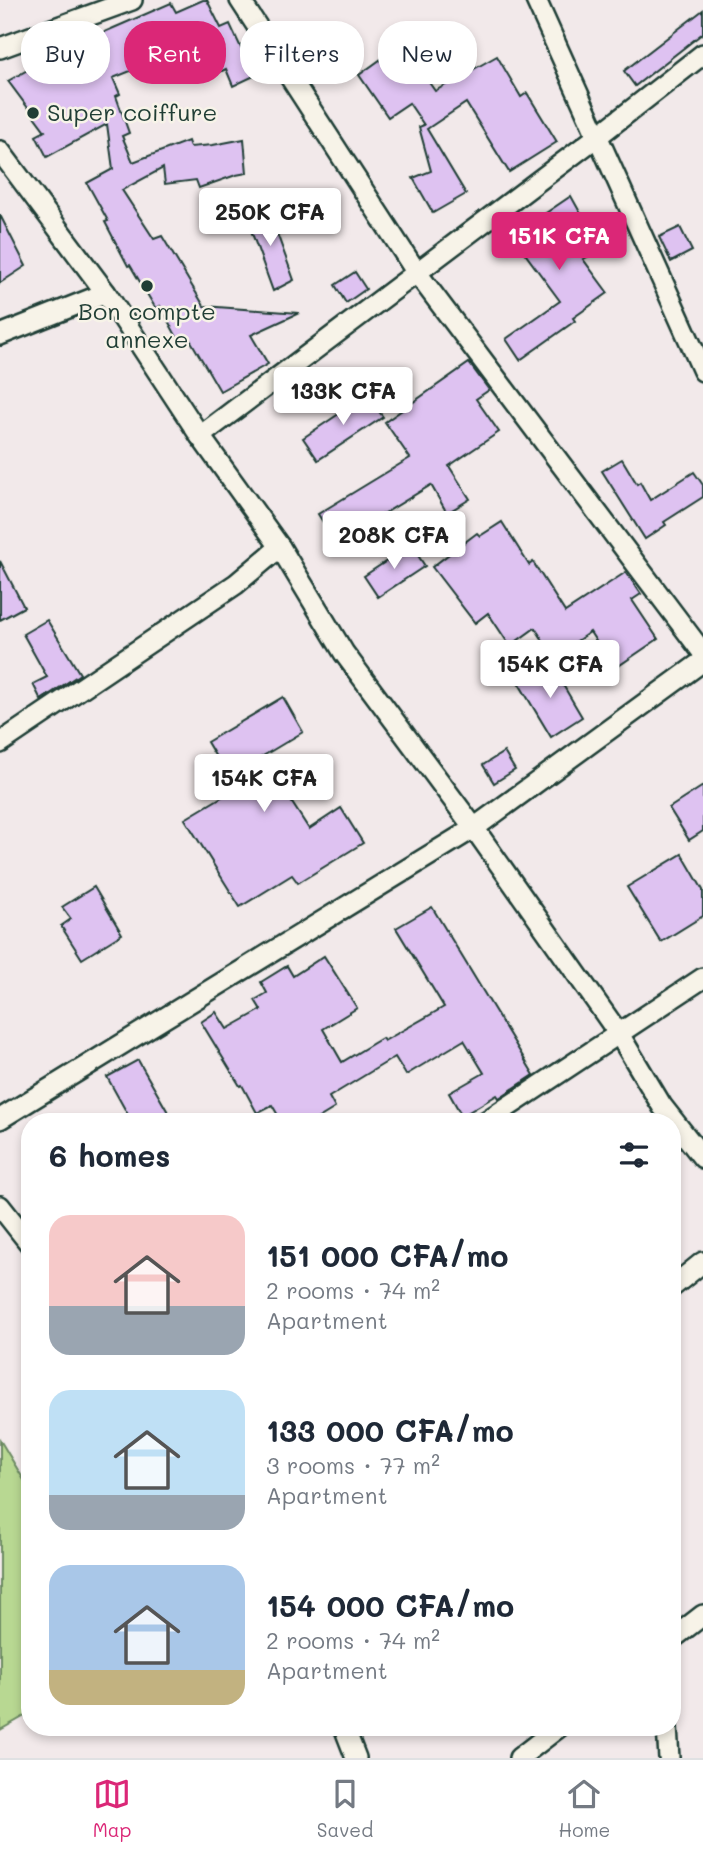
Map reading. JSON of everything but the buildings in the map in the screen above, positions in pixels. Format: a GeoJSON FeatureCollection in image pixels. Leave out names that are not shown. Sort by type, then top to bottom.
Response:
{"type":"FeatureCollection","features":[{"type":"Feature","properties":{"kind":"street"},"geometry":{"type":"LineString","coordinates":[[0,48],[132,0]]}},
{"type":"Feature","properties":{"kind":"street"},"geometry":{"type":"LineString","coordinates":[[240,0],[417,273],[703,653]]}},
{"type":"Feature","properties":{"kind":"street"},"geometry":{"type":"LineString","coordinates":[[537,0],[698,347],[703,371]]}},
{"type":"Feature","properties":{"kind":"street"},"geometry":{"type":"LineString","coordinates":[[200,436],[703,54]]}},
{"type":"Feature","properties":{"kind":"street"},"geometry":{"type":"LineString","coordinates":[[0,151],[106,293],[200,436],[280,547],[344,653],[474,828],[620,1034],[668,1113]]}},
{"type":"Feature","properties":{"kind":"street"},"geometry":{"type":"LineString","coordinates":[[0,335],[106,293]]}},
{"type":"Feature","properties":{"kind":"street"},"geometry":{"type":"LineString","coordinates":[[0,743],[236,584],[280,547]]}},
{"type":"Feature","properties":{"kind":"street"},"geometry":{"type":"LineString","coordinates":[[0,1119],[474,828],[703,662]]}},
{"type":"Feature","properties":{"kind":"street"},"geometry":{"type":"LineString","coordinates":[[499,1113],[703,978]]}},
{"type":"Feature","properties":{"kind":"street"},"geometry":{"type":"LineString","coordinates":[[681,1130],[703,1158]]}},
{"type":"Feature","properties":{"kind":"street"},"geometry":{"type":"LineString","coordinates":[[0,1206],[21,1233]]}},
{"type":"Feature","properties":{"kind":"street"},"geometry":{"type":"LineString","coordinates":[[681,1280],[703,1262]]}},
{"type":"Feature","properties":{"kind":"street"},"geometry":{"type":"LineString","coordinates":[[681,1632],[703,1615]]}},
{"type":"Feature","properties":{"kind":"street"},"geometry":{"type":"LineString","coordinates":[[347,1736],[356,1758]]}},
{"type":"Feature","properties":{"kind":"street"},"geometry":{"type":"LineString","coordinates":[[519,1758],[547,1736]]}},
{"type":"Feature","properties":{"kind":"street"},"geometry":{"type":"LineString","coordinates":[[668,1736],[669,1758]]}},
{"type":"Feature","properties":{"kind":"green space"},"geometry":{"type":"Polygon","coordinates":[[[0,1440],[21,1475],[21,1718],[0,1730],[0,1440]]]}},
{"type":"Feature","properties":{"kind":"place","name":"Super coiffure"},"geometry":{"type":"Point","coordinates":[33,113]}},
{"type":"Feature","properties":{"kind":"place","name":"Bon compte annexe"},"geometry":{"type":"Point","coordinates":[147,286]}}]}
